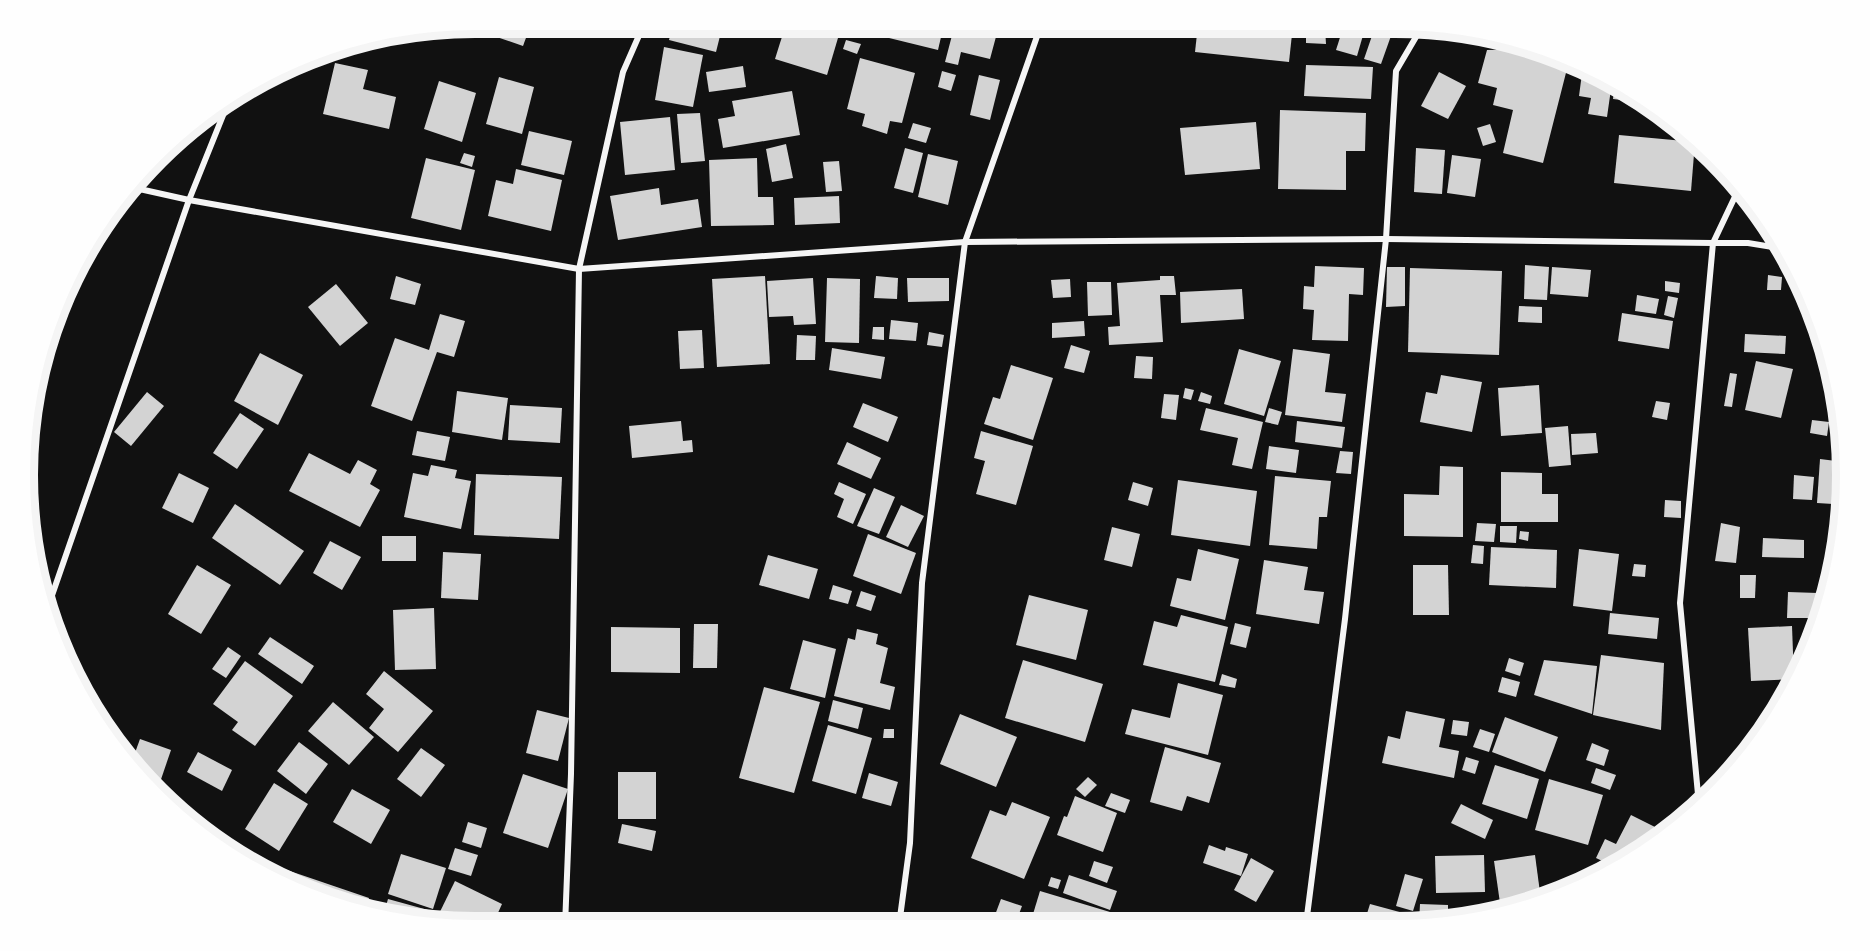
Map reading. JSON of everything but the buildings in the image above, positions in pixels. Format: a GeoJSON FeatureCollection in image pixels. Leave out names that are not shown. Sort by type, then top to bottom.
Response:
{"type":"FeatureCollection","features":[{"type":"Feature","properties":{"kind":"street"},"geometry":{"type":"LineString","coordinates":[[565,916],[571,774],[579,269],[623,72],[640,34]]}},
{"type":"Feature","properties":{"kind":"street"},"geometry":{"type":"LineString","coordinates":[[900,916],[910,843],[922,583],[965,242],[1038,34]]}},
{"type":"Feature","properties":{"kind":"street"},"geometry":{"type":"LineString","coordinates":[[1307,916],[1343,630],[1386,239],[1396,71],[1417,35]]}},
{"type":"Feature","properties":{"kind":"street"},"geometry":{"type":"LineString","coordinates":[[52,595],[189,200],[224,114]]}},
{"type":"Feature","properties":{"kind":"street"},"geometry":{"type":"LineString","coordinates":[[141,189],[189,200],[579,269],[965,242],[1386,239],[1748,243],[1771,247]]}},
{"type":"Feature","properties":{"kind":"street"},"geometry":{"type":"LineString","coordinates":[[1699,794],[1680,603],[1713,243],[1735,196]]}}]}
